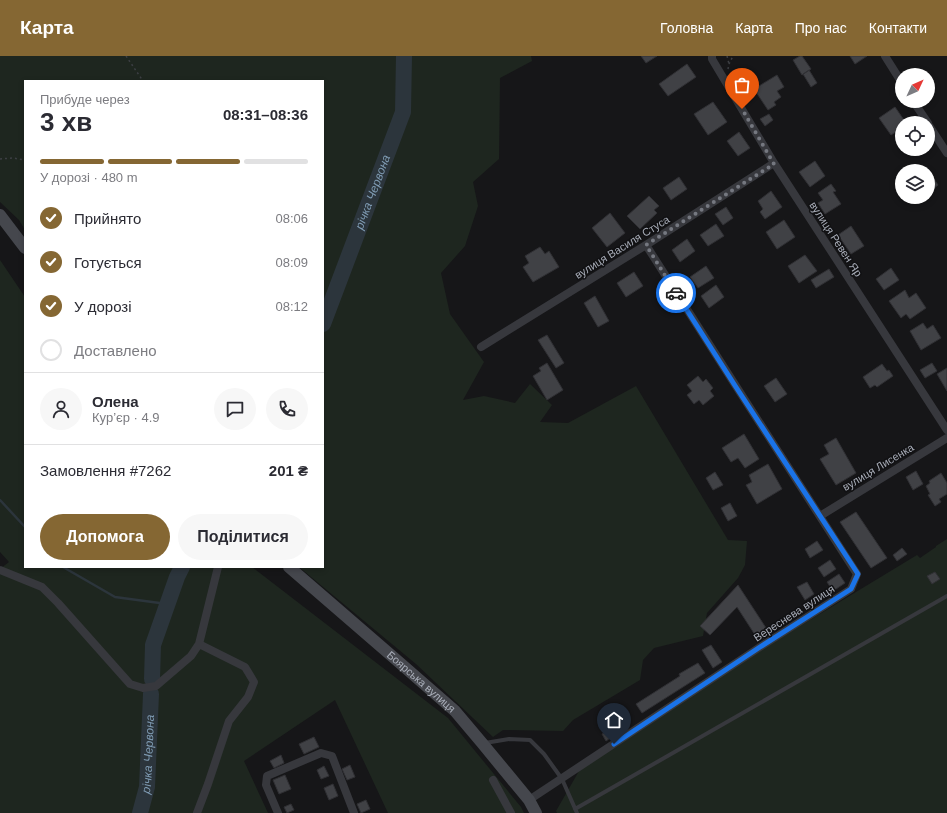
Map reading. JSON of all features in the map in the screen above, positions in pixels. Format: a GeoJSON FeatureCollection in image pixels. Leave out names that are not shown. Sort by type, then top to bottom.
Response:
{"type":"FeatureCollection","features":[{"type":"Feature","properties":{"kind":"street","name":"вулиця Ревен Яр"},"geometry":{"type":"LineString","coordinates":[[712,56],[712,59],[774,164],[947,430]]}},
{"type":"Feature","properties":{"kind":"street"},"geometry":{"type":"LineString","coordinates":[[885,56],[895,72]]}},
{"type":"Feature","properties":{"kind":"street"},"geometry":{"type":"LineString","coordinates":[[935,134],[947,153]]}},
{"type":"Feature","properties":{"kind":"street","name":"вулиця Василя Стуса"},"geometry":{"type":"LineString","coordinates":[[481,347],[774,164]]}},
{"type":"Feature","properties":{"kind":"street"},"geometry":{"type":"LineString","coordinates":[[0,216],[24,247]]}},
{"type":"Feature","properties":{"kind":"street","name":"Вереснева вулиця"},"geometry":{"type":"LineString","coordinates":[[529,800],[562,780],[760,647],[851,589],[858,574],[734,384],[646,245]]}},
{"type":"Feature","properties":{"kind":"street","name":"вулиця Лисенка"},"geometry":{"type":"LineString","coordinates":[[820,516],[947,438]]}},
{"type":"Feature","properties":{"kind":"street"},"geometry":{"type":"LineString","coordinates":[[0,570],[42,587],[130,684],[143,688],[156,686],[191,656],[199,644],[218,568]]}},
{"type":"Feature","properties":{"kind":"street","name":"Боярська вулиця"},"geometry":{"type":"LineString","coordinates":[[290,568],[455,711],[529,800],[536,813]]}},
{"type":"Feature","properties":{"kind":"street"},"geometry":{"type":"LineString","coordinates":[[197,813],[228,721],[248,697],[254,682],[244,667],[199,644]]}},
{"type":"Feature","properties":{"kind":"street"},"geometry":{"type":"LineString","coordinates":[[278,813],[266,785],[267,776],[321,753],[332,756],[354,813]]}},
{"type":"Feature","properties":{"kind":"street"},"geometry":{"type":"LineString","coordinates":[[493,780],[511,813]]}},
{"type":"Feature","properties":{"kind":"lane"},"geometry":{"type":"LineString","coordinates":[[482,743],[509,739],[530,740],[544,754],[562,780],[576,811],[947,596]]}},
{"type":"Feature","properties":{"kind":"path"},"geometry":{"type":"LineString","coordinates":[[126,56],[142,80]]}},
{"type":"Feature","properties":{"kind":"path"},"geometry":{"type":"LineString","coordinates":[[727,56],[729,64]]}},
{"type":"Feature","properties":{"kind":"path"},"geometry":{"type":"LineString","coordinates":[[726,82],[729,64],[733,56]]}},
{"type":"Feature","properties":{"kind":"path"},"geometry":{"type":"LineString","coordinates":[[0,159],[14,158],[24,160]]}},
{"type":"Feature","properties":{"kind":"shaded area"},"geometry":{"type":"Polygon","coordinates":[[[0,56],[531,56],[532,61],[500,78],[499,159],[473,182],[478,206],[465,246],[441,273],[450,314],[484,362],[463,400],[484,396],[515,403],[530,384],[552,405],[540,422],[568,423],[636,386],[728,540],[747,541],[745,565],[738,578],[707,613],[703,636],[654,648],[643,660],[640,680],[573,720],[563,731],[503,730],[493,737],[416,664],[300,568],[324,568],[324,80],[24,80],[24,228],[19,220],[0,202],[0,56]]]}},
{"type":"Feature","properties":{"kind":"shaded area"},"geometry":{"type":"Polygon","coordinates":[[[0,260],[24,296],[24,568],[253,568],[448,718],[521,807],[524,813],[388,813],[335,700],[244,761],[268,813],[0,813],[0,569],[9,562],[0,552],[0,260]]]}},
{"type":"Feature","properties":{"kind":"shaded area"},"geometry":{"type":"Polygon","coordinates":[[[947,539],[947,813],[557,813],[556,811],[579,771],[658,712],[917,555],[920,558],[947,539]]]}},
{"type":"Feature","properties":{"kind":"building"},"geometry":{"type":"Polygon","coordinates":[[[641,56],[657,56],[646,63],[641,56]]]}},
{"type":"Feature","properties":{"kind":"building"},"geometry":{"type":"Polygon","coordinates":[[[802,56],[811,69],[802,75],[793,60],[802,56]]]}},
{"type":"Feature","properties":{"kind":"building"},"geometry":{"type":"Polygon","coordinates":[[[850,56],[867,56],[855,64],[850,56]]]}},
{"type":"Feature","properties":{"kind":"building"},"geometry":{"type":"Polygon","coordinates":[[[687,64],[696,77],[668,96],[659,84],[687,64]]]}},
{"type":"Feature","properties":{"kind":"building"},"geometry":{"type":"Polygon","coordinates":[[[809,70],[817,83],[811,87],[803,74],[809,70]]]}},
{"type":"Feature","properties":{"kind":"building"},"geometry":{"type":"Polygon","coordinates":[[[777,75],[784,87],[777,91],[781,97],[774,102],[776,105],[768,110],[754,89],[777,75]]]}},
{"type":"Feature","properties":{"kind":"building"},"geometry":{"type":"Polygon","coordinates":[[[713,102],[727,122],[708,135],[694,114],[713,102]]]}},
{"type":"Feature","properties":{"kind":"building"},"geometry":{"type":"Polygon","coordinates":[[[895,107],[901,116],[895,116],[895,132],[891,135],[879,118],[895,107]]]}},
{"type":"Feature","properties":{"kind":"building"},"geometry":{"type":"Polygon","coordinates":[[[769,114],[773,120],[765,126],[760,119],[769,114]]]}},
{"type":"Feature","properties":{"kind":"building"},"geometry":{"type":"Polygon","coordinates":[[[739,132],[750,148],[738,156],[727,141],[739,132]]]}},
{"type":"Feature","properties":{"kind":"building"},"geometry":{"type":"Polygon","coordinates":[[[815,161],[825,176],[810,187],[799,172],[815,161]]]}},
{"type":"Feature","properties":{"kind":"building"},"geometry":{"type":"Polygon","coordinates":[[[679,177],[687,189],[671,200],[663,188],[679,177]]]}},
{"type":"Feature","properties":{"kind":"building"},"geometry":{"type":"Polygon","coordinates":[[[935,180],[938,185],[935,187],[935,180]]]}},
{"type":"Feature","properties":{"kind":"building"},"geometry":{"type":"Polygon","coordinates":[[[831,184],[836,191],[833,192],[841,204],[825,214],[818,203],[823,200],[818,193],[831,184]]]}},
{"type":"Feature","properties":{"kind":"building"},"geometry":{"type":"Polygon","coordinates":[[[771,191],[782,207],[765,219],[760,212],[763,209],[758,201],[771,191]]]}},
{"type":"Feature","properties":{"kind":"building"},"geometry":{"type":"Polygon","coordinates":[[[649,196],[659,206],[654,210],[657,213],[640,229],[627,216],[649,196]]]}},
{"type":"Feature","properties":{"kind":"building"},"geometry":{"type":"Polygon","coordinates":[[[726,207],[733,218],[723,225],[715,214],[726,207]]]}},
{"type":"Feature","properties":{"kind":"building"},"geometry":{"type":"Polygon","coordinates":[[[610,213],[625,233],[607,247],[592,228],[610,213]]]}},
{"type":"Feature","properties":{"kind":"building"},"geometry":{"type":"Polygon","coordinates":[[[784,220],[795,237],[777,249],[766,232],[784,220]]]}},
{"type":"Feature","properties":{"kind":"building"},"geometry":{"type":"Polygon","coordinates":[[[716,224],[724,236],[708,246],[700,235],[716,224]]]}},
{"type":"Feature","properties":{"kind":"building"},"geometry":{"type":"Polygon","coordinates":[[[851,226],[864,246],[851,254],[838,235],[851,226]]]}},
{"type":"Feature","properties":{"kind":"building"},"geometry":{"type":"Polygon","coordinates":[[[687,239],[695,251],[680,262],[672,250],[687,239]]]}},
{"type":"Feature","properties":{"kind":"building"},"geometry":{"type":"Polygon","coordinates":[[[540,247],[545,254],[549,251],[559,267],[533,282],[523,267],[529,263],[525,256],[540,247]]]}},
{"type":"Feature","properties":{"kind":"building"},"geometry":{"type":"Polygon","coordinates":[[[805,255],[817,271],[799,283],[788,266],[805,255]]]}},
{"type":"Feature","properties":{"kind":"building"},"geometry":{"type":"Polygon","coordinates":[[[706,266],[714,278],[698,288],[690,277],[706,266]]]}},
{"type":"Feature","properties":{"kind":"building"},"geometry":{"type":"Polygon","coordinates":[[[891,268],[899,280],[884,290],[876,279],[891,268]]]}},
{"type":"Feature","properties":{"kind":"building"},"geometry":{"type":"Polygon","coordinates":[[[829,269],[834,277],[816,288],[811,280],[829,269]]]}},
{"type":"Feature","properties":{"kind":"building"},"geometry":{"type":"Polygon","coordinates":[[[634,272],[643,286],[626,297],[617,283],[634,272]]]}},
{"type":"Feature","properties":{"kind":"building"},"geometry":{"type":"Polygon","coordinates":[[[716,285],[724,297],[709,308],[701,296],[716,285]]]}},
{"type":"Feature","properties":{"kind":"building"},"geometry":{"type":"Polygon","coordinates":[[[905,290],[909,298],[916,293],[926,308],[910,319],[906,314],[901,318],[889,301],[905,290]]]}},
{"type":"Feature","properties":{"kind":"building"},"geometry":{"type":"Polygon","coordinates":[[[595,296],[609,321],[598,327],[584,303],[595,296]]]}},
{"type":"Feature","properties":{"kind":"building"},"geometry":{"type":"Polygon","coordinates":[[[923,323],[927,329],[933,325],[941,338],[921,350],[910,331],[923,323]]]}},
{"type":"Feature","properties":{"kind":"building"},"geometry":{"type":"Polygon","coordinates":[[[547,335],[564,363],[556,368],[538,340],[547,335]]]}},
{"type":"Feature","properties":{"kind":"building"},"geometry":{"type":"Polygon","coordinates":[[[547,363],[563,390],[547,400],[533,376],[541,371],[539,368],[547,363]]]}},
{"type":"Feature","properties":{"kind":"building"},"geometry":{"type":"Polygon","coordinates":[[[932,363],[937,371],[925,378],[920,370],[932,363]]]}},
{"type":"Feature","properties":{"kind":"building"},"geometry":{"type":"Polygon","coordinates":[[[882,364],[893,376],[877,387],[875,385],[870,388],[863,377],[882,364]]]}},
{"type":"Feature","properties":{"kind":"building"},"geometry":{"type":"Polygon","coordinates":[[[947,368],[947,391],[937,374],[947,368]]]}},
{"type":"Feature","properties":{"kind":"building"},"geometry":{"type":"Polygon","coordinates":[[[698,376],[703,382],[706,379],[713,388],[710,391],[714,396],[703,405],[699,400],[694,404],[687,395],[692,391],[687,385],[698,376]]]}},
{"type":"Feature","properties":{"kind":"building"},"geometry":{"type":"Polygon","coordinates":[[[776,378],[787,394],[775,402],[764,386],[776,378]]]}},
{"type":"Feature","properties":{"kind":"building"},"geometry":{"type":"Polygon","coordinates":[[[744,434],[759,459],[745,468],[738,458],[731,462],[722,448],[744,434]]]}},
{"type":"Feature","properties":{"kind":"building"},"geometry":{"type":"Polygon","coordinates":[[[836,438],[856,473],[836,485],[820,459],[829,454],[824,445],[836,438]]]}},
{"type":"Feature","properties":{"kind":"building"},"geometry":{"type":"Polygon","coordinates":[[[768,464],[782,489],[757,504],[746,485],[752,482],[749,475],[768,464]]]}},
{"type":"Feature","properties":{"kind":"building"},"geometry":{"type":"Polygon","coordinates":[[[916,471],[923,484],[913,490],[906,477],[916,471]]]}},
{"type":"Feature","properties":{"kind":"building"},"geometry":{"type":"Polygon","coordinates":[[[715,472],[723,485],[713,490],[706,478],[715,472]]]}},
{"type":"Feature","properties":{"kind":"building"},"geometry":{"type":"Polygon","coordinates":[[[941,473],[947,483],[947,494],[939,499],[941,502],[935,506],[928,495],[930,494],[926,486],[930,483],[929,481],[941,473]]]}},
{"type":"Feature","properties":{"kind":"building"},"geometry":{"type":"Polygon","coordinates":[[[730,503],[737,516],[728,521],[721,508],[730,503]]]}},
{"type":"Feature","properties":{"kind":"building"},"geometry":{"type":"Polygon","coordinates":[[[856,512],[887,558],[871,568],[840,522],[856,512]]]}},
{"type":"Feature","properties":{"kind":"building"},"geometry":{"type":"Polygon","coordinates":[[[817,541],[823,550],[810,558],[805,549],[817,541]]]}},
{"type":"Feature","properties":{"kind":"building"},"geometry":{"type":"Polygon","coordinates":[[[902,548],[907,554],[897,561],[893,555],[902,548]]]}},
{"type":"Feature","properties":{"kind":"building"},"geometry":{"type":"Polygon","coordinates":[[[830,560],[836,569],[824,577],[818,568],[830,560]]]}},
{"type":"Feature","properties":{"kind":"building"},"geometry":{"type":"Polygon","coordinates":[[[935,572],[940,579],[932,584],[927,576],[935,572]]]}},
{"type":"Feature","properties":{"kind":"building"},"geometry":{"type":"Polygon","coordinates":[[[839,574],[845,583],[833,591],[827,582],[839,574]]]}},
{"type":"Feature","properties":{"kind":"building"},"geometry":{"type":"Polygon","coordinates":[[[807,582],[814,594],[805,600],[797,587],[807,582]]]}},
{"type":"Feature","properties":{"kind":"building"},"geometry":{"type":"Polygon","coordinates":[[[738,585],[770,634],[759,641],[737,607],[710,635],[700,626],[738,585]]]}},
{"type":"Feature","properties":{"kind":"building"},"geometry":{"type":"Polygon","coordinates":[[[711,645],[722,662],[713,668],[702,650],[711,645]]]}},
{"type":"Feature","properties":{"kind":"building"},"geometry":{"type":"Polygon","coordinates":[[[698,663],[705,673],[642,713],[636,704],[680,676],[679,674],[698,663]]]}},
{"type":"Feature","properties":{"kind":"building"},"geometry":{"type":"Polygon","coordinates":[[[608,730],[612,737],[606,741],[602,734],[608,730]]]}},
{"type":"Feature","properties":{"kind":"building"},"geometry":{"type":"Polygon","coordinates":[[[314,737],[319,747],[304,754],[299,744],[314,737]]]}},
{"type":"Feature","properties":{"kind":"building"},"geometry":{"type":"Polygon","coordinates":[[[281,755],[284,763],[274,768],[270,761],[281,755]]]}},
{"type":"Feature","properties":{"kind":"building"},"geometry":{"type":"Polygon","coordinates":[[[350,765],[355,777],[347,780],[342,769],[350,765]]]}},
{"type":"Feature","properties":{"kind":"building"},"geometry":{"type":"Polygon","coordinates":[[[324,766],[329,776],[321,779],[317,770],[324,766]]]}},
{"type":"Feature","properties":{"kind":"building"},"geometry":{"type":"Polygon","coordinates":[[[285,775],[291,789],[279,794],[273,780],[285,775]]]}},
{"type":"Feature","properties":{"kind":"building"},"geometry":{"type":"Polygon","coordinates":[[[333,784],[338,796],[329,800],[324,788],[333,784]]]}},
{"type":"Feature","properties":{"kind":"building"},"geometry":{"type":"Polygon","coordinates":[[[366,800],[370,809],[361,813],[357,804],[366,800]]]}},
{"type":"Feature","properties":{"kind":"building"},"geometry":{"type":"Polygon","coordinates":[[[291,804],[294,810],[287,813],[284,807],[291,804]]]}},
{"type":"Feature","properties":{"kind":"waterway","name":"річка Червона"},"geometry":{"type":"LineString","coordinates":[[324,321],[403,112],[404,56]]}},
{"type":"Feature","properties":{"kind":"waterway"},"geometry":{"type":"LineString","coordinates":[[0,500],[24,526]]}},
{"type":"Feature","properties":{"kind":"waterway"},"geometry":{"type":"LineString","coordinates":[[65,568],[115,597],[167,604]]}},
{"type":"Feature","properties":{"kind":"waterway"},"geometry":{"type":"LineString","coordinates":[[152,679],[153,645],[182,568]]}},
{"type":"Feature","properties":{"kind":"waterway","name":"річка Червона"},"geometry":{"type":"LineString","coordinates":[[140,813],[147,787],[151,694]]}},
{"type":"Feature","properties":{"kind":"way so far"},"geometry":{"type":"LineString","coordinates":[[676,293],[646,245],[774,164],[742,109]]}},
{"type":"Feature","properties":{"kind":"route"},"geometry":{"type":"LineString","coordinates":[[614,744],[760,647],[851,589],[858,574],[676,293]]}}]}
